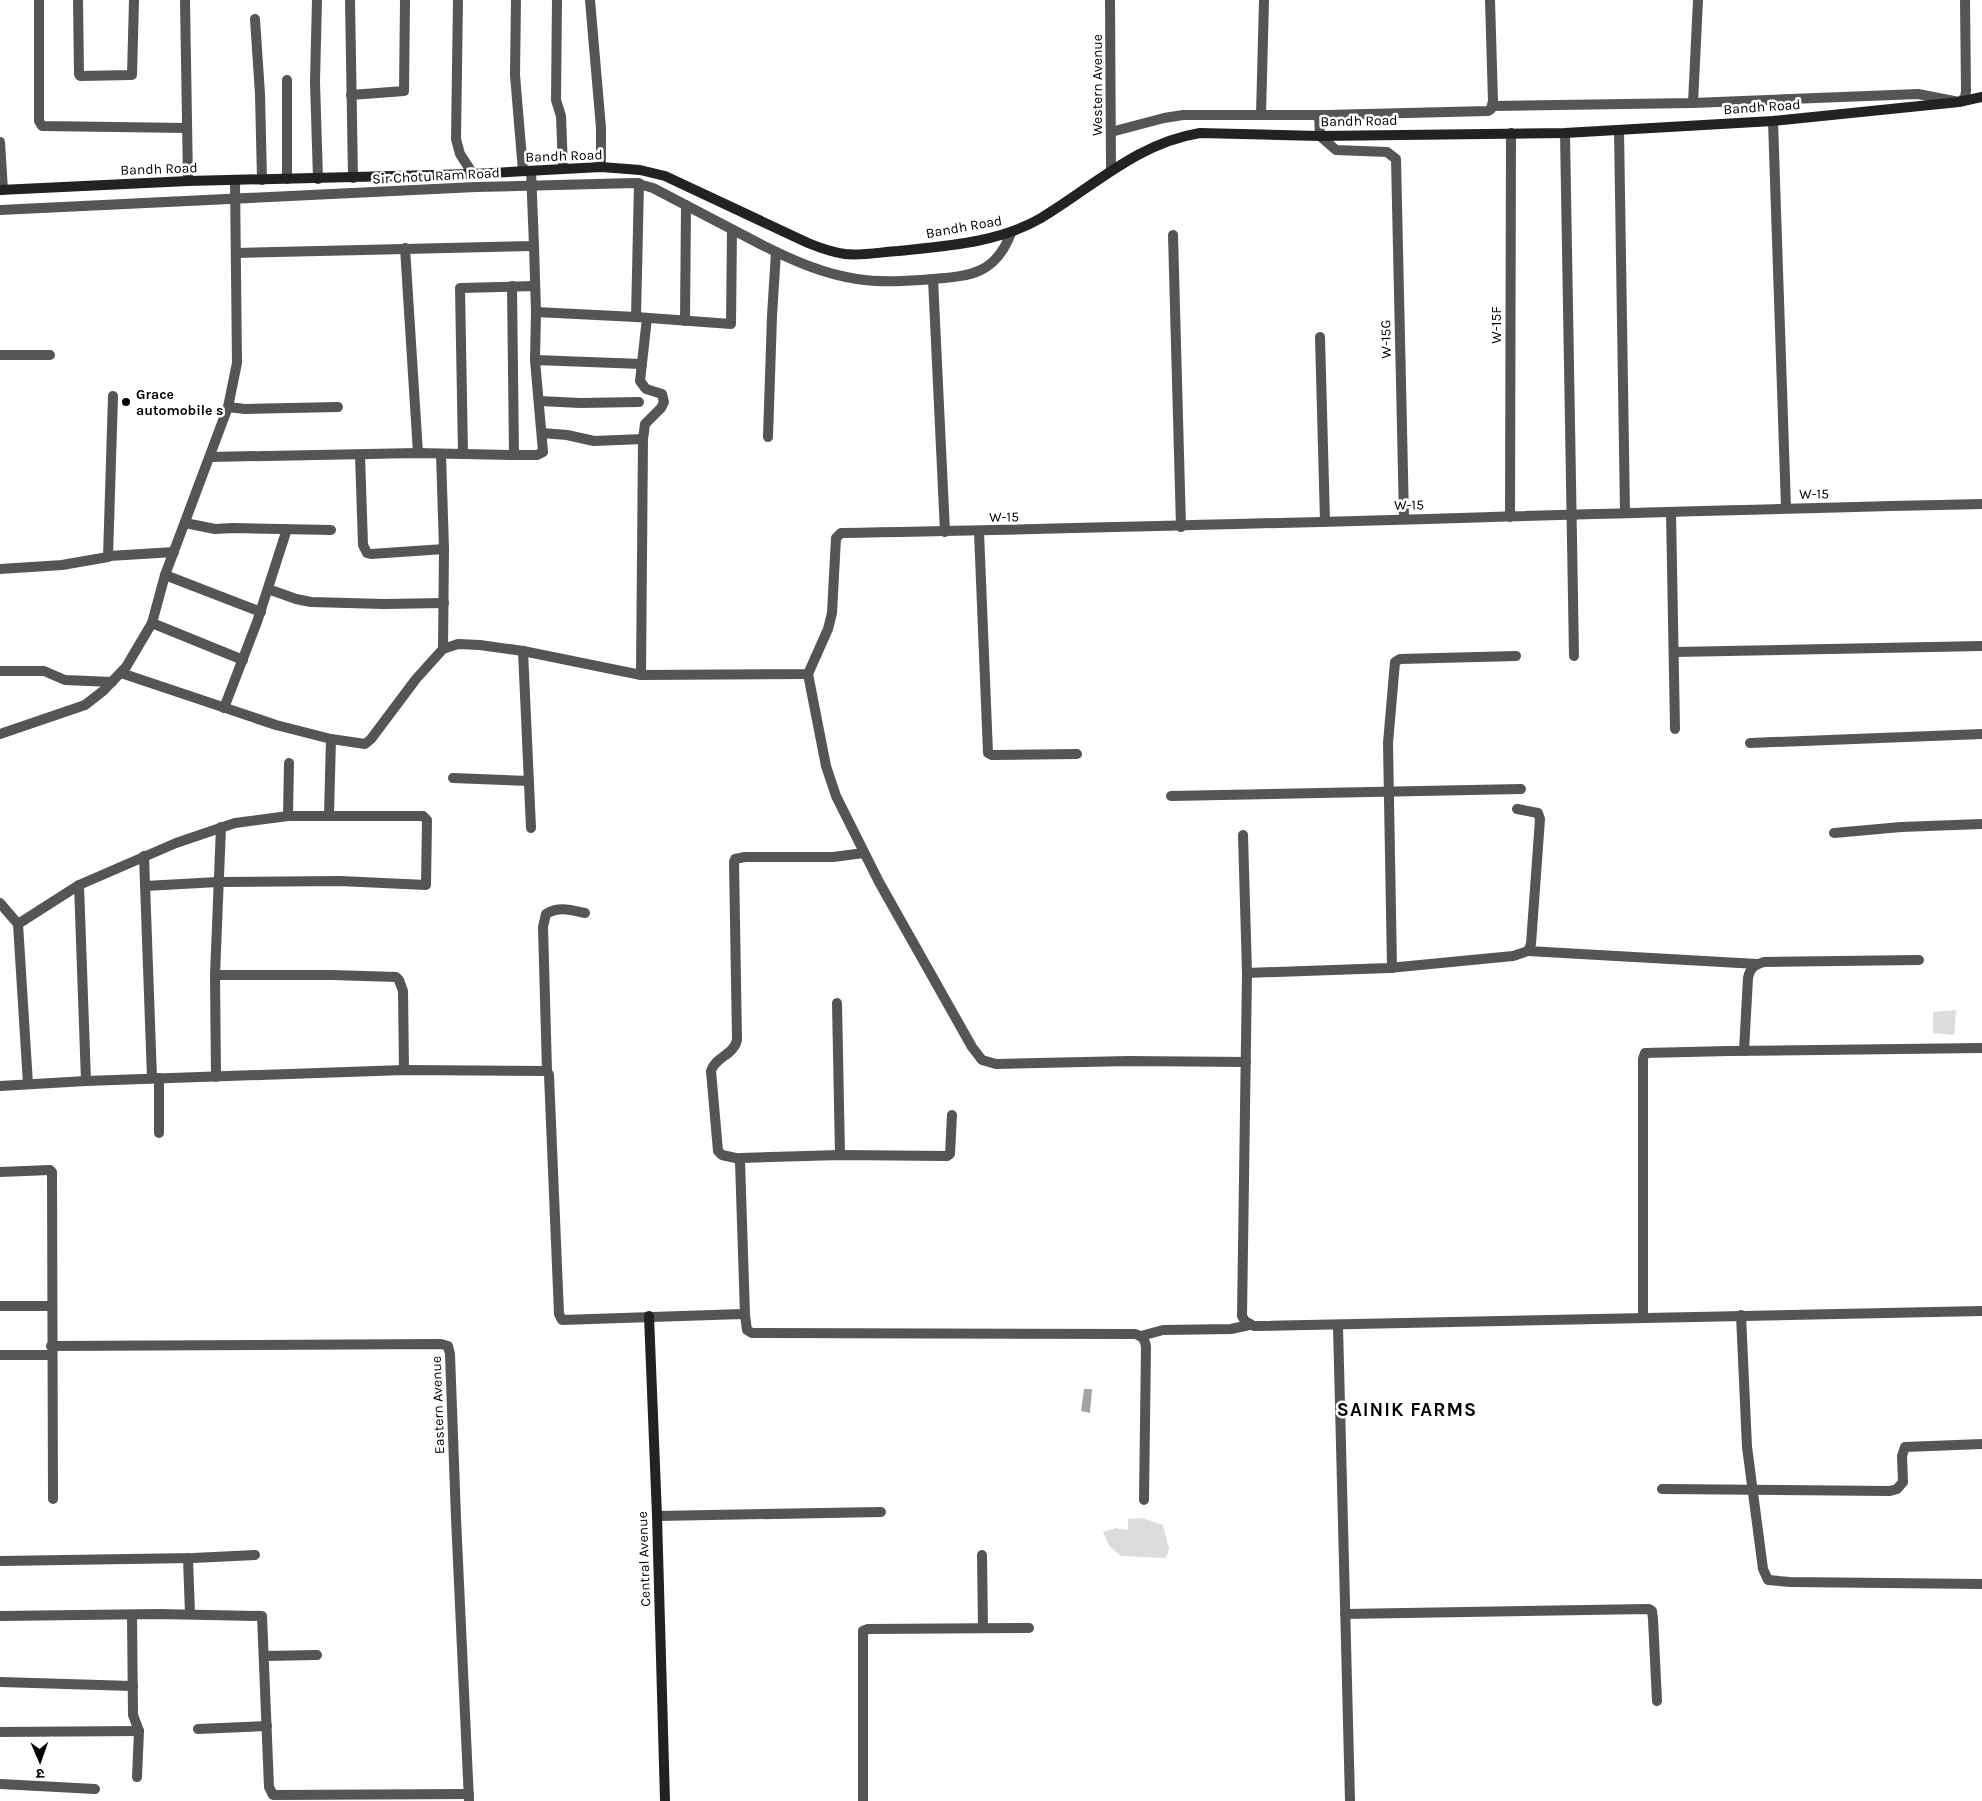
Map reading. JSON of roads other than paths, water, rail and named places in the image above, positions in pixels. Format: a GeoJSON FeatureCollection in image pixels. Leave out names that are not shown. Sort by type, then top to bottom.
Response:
{"type":"FeatureCollection","features":[{"type":"Feature","properties":{"kind":"street"},"geometry":{"type":"LineString","coordinates":[[39,0],[39,121],[42,126],[187,128]]}},
{"type":"Feature","properties":{"kind":"street"},"geometry":{"type":"LineString","coordinates":[[78,0],[80,76],[132,75],[134,0]]}},
{"type":"Feature","properties":{"kind":"street"},"geometry":{"type":"LineString","coordinates":[[185,0],[188,181]]}},
{"type":"Feature","properties":{"kind":"street"},"geometry":{"type":"LineString","coordinates":[[317,0],[315,82],[318,179]]}},
{"type":"Feature","properties":{"kind":"street"},"geometry":{"type":"LineString","coordinates":[[350,0],[352,178]]}},
{"type":"Feature","properties":{"kind":"street"},"geometry":{"type":"LineString","coordinates":[[351,95],[404,91],[405,0]]}},
{"type":"Feature","properties":{"kind":"street"},"geometry":{"type":"LineString","coordinates":[[458,0],[456,138],[460,154],[473,174]]}},
{"type":"Feature","properties":{"kind":"street"},"geometry":{"type":"LineString","coordinates":[[210,457],[418,453],[514,455],[543,452],[536,360],[532,186],[527,171],[516,75],[516,0]]}},
{"type":"Feature","properties":{"kind":"street"},"geometry":{"type":"LineString","coordinates":[[558,0],[556,100],[561,116],[563,168]]}},
{"type":"Feature","properties":{"kind":"street"},"geometry":{"type":"LineString","coordinates":[[590,0],[601,128],[601,167]]}},
{"type":"Feature","properties":{"kind":"street","name":"Western Avenue"},"geometry":{"type":"LineString","coordinates":[[1110,0],[1111,170]]}},
{"type":"Feature","properties":{"kind":"street"},"geometry":{"type":"LineString","coordinates":[[1261,115],[1264,0]]}},
{"type":"Feature","properties":{"kind":"street"},"geometry":{"type":"LineString","coordinates":[[1490,0],[1492,106]]}},
{"type":"Feature","properties":{"kind":"street"},"geometry":{"type":"LineString","coordinates":[[1693,104],[1698,0]]}},
{"type":"Feature","properties":{"kind":"street"},"geometry":{"type":"LineString","coordinates":[[1111,132],[1183,115],[1319,115],[1484,111],[1491,109],[1492,106],[1693,104],[1918,94],[1959,102],[1964,98],[1966,91],[1965,0]]}},
{"type":"Feature","properties":{"kind":"street"},"geometry":{"type":"LineString","coordinates":[[255,19],[260,94],[262,180]]}},
{"type":"Feature","properties":{"kind":"street"},"geometry":{"type":"LineString","coordinates":[[287,80],[287,180]]}},
{"type":"Feature","properties":{"kind":"street","name":"Bandh Road"},"geometry":{"type":"LineString","coordinates":[[1,190],[188,181],[473,174],[601,167],[640,170],[666,176],[808,243],[846,254],[862,254],[929,248],[1011,233],[1041,218],[1111,170],[1156,146],[1185,135],[1200,133],[1320,136],[1565,133],[1773,120],[1959,102],[1982,97]]}},
{"type":"Feature","properties":{"kind":"street"},"geometry":{"type":"LineString","coordinates":[[1319,115],[1320,136]]}},
{"type":"Feature","properties":{"kind":"street"},"geometry":{"type":"LineString","coordinates":[[1773,120],[1786,508]]}},
{"type":"Feature","properties":{"kind":"street"},"geometry":{"type":"LineString","coordinates":[[1619,130],[1625,513]]}},
{"type":"Feature","properties":{"kind":"street","name":"W-15F"},"geometry":{"type":"LineString","coordinates":[[1510,517],[1511,133]]}},
{"type":"Feature","properties":{"kind":"street"},"geometry":{"type":"LineString","coordinates":[[1565,133],[1570,514],[1574,656]]}},
{"type":"Feature","properties":{"kind":"street","name":"W-15G"},"geometry":{"type":"LineString","coordinates":[[1320,136],[1336,150],[1387,152],[1396,159],[1404,518]]}},
{"type":"Feature","properties":{"kind":"street"},"geometry":{"type":"LineString","coordinates":[[0,142],[1,190]]}},
{"type":"Feature","properties":{"kind":"street"},"geometry":{"type":"LineString","coordinates":[[0,734],[85,705],[95,698],[131,661],[152,623],[165,575],[228,408],[237,363],[235,181]]}},
{"type":"Feature","properties":{"kind":"street"},"geometry":{"type":"LineString","coordinates":[[636,317],[639,183]]}},
{"type":"Feature","properties":{"kind":"street","name":"Sir Chotu Ram Road"},"geometry":{"type":"LineString","coordinates":[[0,210],[532,186],[639,183],[796,262],[824,272],[856,279],[892,281],[969,275],[989,266],[1006,246],[1011,233]]}},
{"type":"Feature","properties":{"kind":"street"},"geometry":{"type":"LineString","coordinates":[[685,322],[686,205]]}},
{"type":"Feature","properties":{"kind":"street"},"geometry":{"type":"LineString","coordinates":[[536,312],[636,317],[685,322],[732,323],[732,230]]}},
{"type":"Feature","properties":{"kind":"street"},"geometry":{"type":"LineString","coordinates":[[1173,235],[1181,527]]}},
{"type":"Feature","properties":{"kind":"street"},"geometry":{"type":"LineString","coordinates":[[237,253],[534,246]]}},
{"type":"Feature","properties":{"kind":"street"},"geometry":{"type":"LineString","coordinates":[[405,248],[418,453]]}},
{"type":"Feature","properties":{"kind":"street"},"geometry":{"type":"LineString","coordinates":[[768,437],[776,252]]}},
{"type":"Feature","properties":{"kind":"street"},"geometry":{"type":"LineString","coordinates":[[933,279],[945,532]]}},
{"type":"Feature","properties":{"kind":"street"},"geometry":{"type":"LineString","coordinates":[[512,286],[514,455]]}},
{"type":"Feature","properties":{"kind":"street"},"geometry":{"type":"LineString","coordinates":[[463,454],[459,290],[463,287],[534,286]]}},
{"type":"Feature","properties":{"kind":"street"},"geometry":{"type":"LineString","coordinates":[[641,675],[643,439],[645,424],[661,408],[664,402],[662,394],[646,390],[641,384],[647,318]]}},
{"type":"Feature","properties":{"kind":"street"},"geometry":{"type":"LineString","coordinates":[[1320,337],[1325,521]]}},
{"type":"Feature","properties":{"kind":"street"},"geometry":{"type":"LineString","coordinates":[[0,355],[50,355]]}},
{"type":"Feature","properties":{"kind":"street"},"geometry":{"type":"LineString","coordinates":[[536,360],[642,364]]}},
{"type":"Feature","properties":{"kind":"street"},"geometry":{"type":"LineString","coordinates":[[109,556],[113,396]]}},
{"type":"Feature","properties":{"kind":"street"},"geometry":{"type":"LineString","coordinates":[[540,401],[580,403],[639,402]]}},
{"type":"Feature","properties":{"kind":"street"},"geometry":{"type":"LineString","coordinates":[[228,408],[245,410],[338,407]]}},
{"type":"Feature","properties":{"kind":"street"},"geometry":{"type":"LineString","coordinates":[[542,433],[594,441],[643,439]]}},
{"type":"Feature","properties":{"kind":"street"},"geometry":{"type":"LineString","coordinates":[[441,454],[444,549],[443,649]]}},
{"type":"Feature","properties":{"kind":"street"},"geometry":{"type":"LineString","coordinates":[[360,455],[363,545],[367,553],[444,549]]}},
{"type":"Feature","properties":{"kind":"street","name":"W-15"},"geometry":{"type":"LineString","coordinates":[[808,674],[828,629],[832,612],[837,536],[842,533],[1181,527],[1404,518],[1510,517],[1982,504]]}},
{"type":"Feature","properties":{"kind":"street"},"geometry":{"type":"LineString","coordinates":[[1671,512],[1675,729]]}},
{"type":"Feature","properties":{"kind":"street"},"geometry":{"type":"LineString","coordinates":[[185,523],[214,529],[331,530]]}},
{"type":"Feature","properties":{"kind":"street"},"geometry":{"type":"LineString","coordinates":[[224,708],[261,612],[288,529]]}},
{"type":"Feature","properties":{"kind":"street"},"geometry":{"type":"LineString","coordinates":[[979,532],[988,753],[992,755],[1077,754]]}},
{"type":"Feature","properties":{"kind":"street"},"geometry":{"type":"LineString","coordinates":[[0,569],[70,564],[105,559],[109,556],[174,552]]}},
{"type":"Feature","properties":{"kind":"street"},"geometry":{"type":"LineString","coordinates":[[165,575],[261,612]]}},
{"type":"Feature","properties":{"kind":"street"},"geometry":{"type":"LineString","coordinates":[[268,589],[311,602],[444,603]]}},
{"type":"Feature","properties":{"kind":"street"},"geometry":{"type":"LineString","coordinates":[[152,623],[243,660]]}},
{"type":"Feature","properties":{"kind":"street"},"geometry":{"type":"LineString","coordinates":[[121,673],[276,725],[360,743],[368,742],[416,678],[443,649],[458,644],[523,650],[641,675],[808,674],[826,766],[831,782],[864,853],[982,1060],[996,1064],[1130,1061],[1246,1062]]}},
{"type":"Feature","properties":{"kind":"street"},"geometry":{"type":"LineString","coordinates":[[1675,652],[1982,646]]}},
{"type":"Feature","properties":{"kind":"street"},"geometry":{"type":"LineString","coordinates":[[523,650],[531,828]]}},
{"type":"Feature","properties":{"kind":"street"},"geometry":{"type":"LineString","coordinates":[[1392,968],[1388,791],[1390,712],[1395,662],[1400,659],[1516,656]]}},
{"type":"Feature","properties":{"kind":"street"},"geometry":{"type":"LineString","coordinates":[[0,671],[44,671],[65,680],[112,682]]}},
{"type":"Feature","properties":{"kind":"street"},"geometry":{"type":"LineString","coordinates":[[1750,743],[1982,734]]}},
{"type":"Feature","properties":{"kind":"street"},"geometry":{"type":"LineString","coordinates":[[329,815],[331,738]]}},
{"type":"Feature","properties":{"kind":"street"},"geometry":{"type":"LineString","coordinates":[[288,816],[289,763]]}},
{"type":"Feature","properties":{"kind":"street"},"geometry":{"type":"LineString","coordinates":[[454,778],[529,782]]}},
{"type":"Feature","properties":{"kind":"street"},"geometry":{"type":"LineString","coordinates":[[1171,796],[1521,788]]}},
{"type":"Feature","properties":{"kind":"street"},"geometry":{"type":"LineString","coordinates":[[1518,809],[1538,812],[1540,819],[1531,944],[1528,951]]}},
{"type":"Feature","properties":{"kind":"street"},"geometry":{"type":"LineString","coordinates":[[18,924],[79,885],[144,856],[235,823],[288,816],[329,815],[425,817],[427,820],[427,884],[424,886],[340,882],[218,882],[145,886]]}},
{"type":"Feature","properties":{"kind":"street"},"geometry":{"type":"LineString","coordinates":[[1834,833],[1901,827],[1982,824]]}},
{"type":"Feature","properties":{"kind":"street"},"geometry":{"type":"LineString","coordinates":[[216,1077],[214,975],[221,827]]}},
{"type":"Feature","properties":{"kind":"street"},"geometry":{"type":"LineString","coordinates":[[1244,835],[1247,973],[1242,1316],[1249,1325]]}},
{"type":"Feature","properties":{"kind":"street"},"geometry":{"type":"LineString","coordinates":[[864,853],[833,857],[745,857],[735,859],[737,1040],[736,1047],[715,1062],[711,1071],[718,1151],[722,1155],[740,1159],[743,1157],[840,1155],[948,1156],[952,1115]]}},
{"type":"Feature","properties":{"kind":"street"},"geometry":{"type":"LineString","coordinates":[[144,856],[159,1133]]}},
{"type":"Feature","properties":{"kind":"street"},"geometry":{"type":"LineString","coordinates":[[79,885],[86,1081]]}},
{"type":"Feature","properties":{"kind":"street"},"geometry":{"type":"LineString","coordinates":[[0,904],[18,924],[28,1084]]}},
{"type":"Feature","properties":{"kind":"street"},"geometry":{"type":"LineString","coordinates":[[585,913],[566,908],[552,910],[546,914],[543,927],[547,1071],[549,1074],[560,1317],[565,1320],[745,1314]]}},
{"type":"Feature","properties":{"kind":"street"},"geometry":{"type":"LineString","coordinates":[[1247,973],[1392,968],[1513,956],[1528,951],[1757,964],[1764,962],[1919,960]]}},
{"type":"Feature","properties":{"kind":"street"},"geometry":{"type":"LineString","coordinates":[[1744,1051],[1748,978],[1750,971],[1757,964]]}},
{"type":"Feature","properties":{"kind":"street"},"geometry":{"type":"LineString","coordinates":[[214,975],[396,977],[399,980],[402,991],[404,1070]]}},
{"type":"Feature","properties":{"kind":"street"},"geometry":{"type":"LineString","coordinates":[[837,1003],[840,1155]]}},
{"type":"Feature","properties":{"kind":"street"},"geometry":{"type":"LineString","coordinates":[[1643,1317],[1644,1055],[1650,1052],[1982,1048]]}},
{"type":"Feature","properties":{"kind":"street"},"geometry":{"type":"LineString","coordinates":[[0,1086],[155,1078],[404,1070],[547,1071]]}},
{"type":"Feature","properties":{"kind":"street"},"geometry":{"type":"LineString","coordinates":[[740,1159],[745,1314],[747,1330],[752,1333],[1125,1334],[1141,1336],[1163,1330],[1231,1329],[1249,1325],[1338,1326],[1643,1317],[1982,1311]]}},
{"type":"Feature","properties":{"kind":"street"},"geometry":{"type":"LineString","coordinates":[[0,1172],[50,1170],[52,1172],[52,1499]]}},
{"type":"Feature","properties":{"kind":"street"},"geometry":{"type":"LineString","coordinates":[[0,1306],[51,1306]]}},
{"type":"Feature","properties":{"kind":"street"},"geometry":{"type":"LineString","coordinates":[[1741,1315],[1745,1424],[1751,1490],[1763,1569],[1768,1580],[1790,1582],[1982,1584]]}},
{"type":"Feature","properties":{"kind":"street","name":"Central Avenue"},"geometry":{"type":"LineString","coordinates":[[649,1316],[665,1801]]}},
{"type":"Feature","properties":{"kind":"street"},"geometry":{"type":"LineString","coordinates":[[1338,1326],[1350,1801]]}},
{"type":"Feature","properties":{"kind":"street"},"geometry":{"type":"LineString","coordinates":[[1141,1336],[1145,1340],[1146,1347],[1144,1500]]}},
{"type":"Feature","properties":{"kind":"street","name":"Eastern Avenue"},"geometry":{"type":"LineString","coordinates":[[51,1351],[441,1344],[448,1346],[450,1354],[469,1797]]}},
{"type":"Feature","properties":{"kind":"street"},"geometry":{"type":"LineString","coordinates":[[0,1355],[51,1351]]}},
{"type":"Feature","properties":{"kind":"street"},"geometry":{"type":"LineString","coordinates":[[1662,1489],[1890,1491],[1897,1489],[1903,1482],[1902,1456],[1905,1447],[1982,1444]]}},
{"type":"Feature","properties":{"kind":"street"},"geometry":{"type":"LineString","coordinates":[[657,1516],[881,1512]]}},
{"type":"Feature","properties":{"kind":"street"},"geometry":{"type":"LineString","coordinates":[[0,1561],[254,1555]]}},
{"type":"Feature","properties":{"kind":"street"},"geometry":{"type":"LineString","coordinates":[[982,1555],[983,1628]]}},
{"type":"Feature","properties":{"kind":"street"},"geometry":{"type":"LineString","coordinates":[[188,1558],[190,1614]]}},
{"type":"Feature","properties":{"kind":"street"},"geometry":{"type":"LineString","coordinates":[[1345,1614],[1649,1609],[1652,1611],[1653,1619],[1657,1701]]}},
{"type":"Feature","properties":{"kind":"street"},"geometry":{"type":"LineString","coordinates":[[0,1616],[190,1614],[262,1616],[269,1787],[273,1795],[469,1797]]}},
{"type":"Feature","properties":{"kind":"street"},"geometry":{"type":"LineString","coordinates":[[132,1615],[133,1715],[139,1731],[138,1777]]}},
{"type":"Feature","properties":{"kind":"street"},"geometry":{"type":"LineString","coordinates":[[863,1801],[863,1631],[877,1629],[1029,1628]]}},
{"type":"Feature","properties":{"kind":"street"},"geometry":{"type":"LineString","coordinates":[[264,1656],[317,1655]]}},
{"type":"Feature","properties":{"kind":"street"},"geometry":{"type":"LineString","coordinates":[[0,1682],[133,1686]]}},
{"type":"Feature","properties":{"kind":"street"},"geometry":{"type":"LineString","coordinates":[[198,1729],[266,1726]]}},
{"type":"Feature","properties":{"kind":"street"},"geometry":{"type":"LineString","coordinates":[[0,1732],[139,1731]]}},
{"type":"Feature","properties":{"kind":"street"},"geometry":{"type":"LineString","coordinates":[[0,1784],[95,1789]]}},
{"type":"Feature","properties":{"kind":"place","name":"Grace automobile s"},"geometry":{"type":"Point","coordinates":[126,402]}},
{"type":"Feature","properties":{"kind":"district","name":"SAINIK FARMS"},"geometry":{"type":"Point","coordinates":[1407,1410]}}]}
